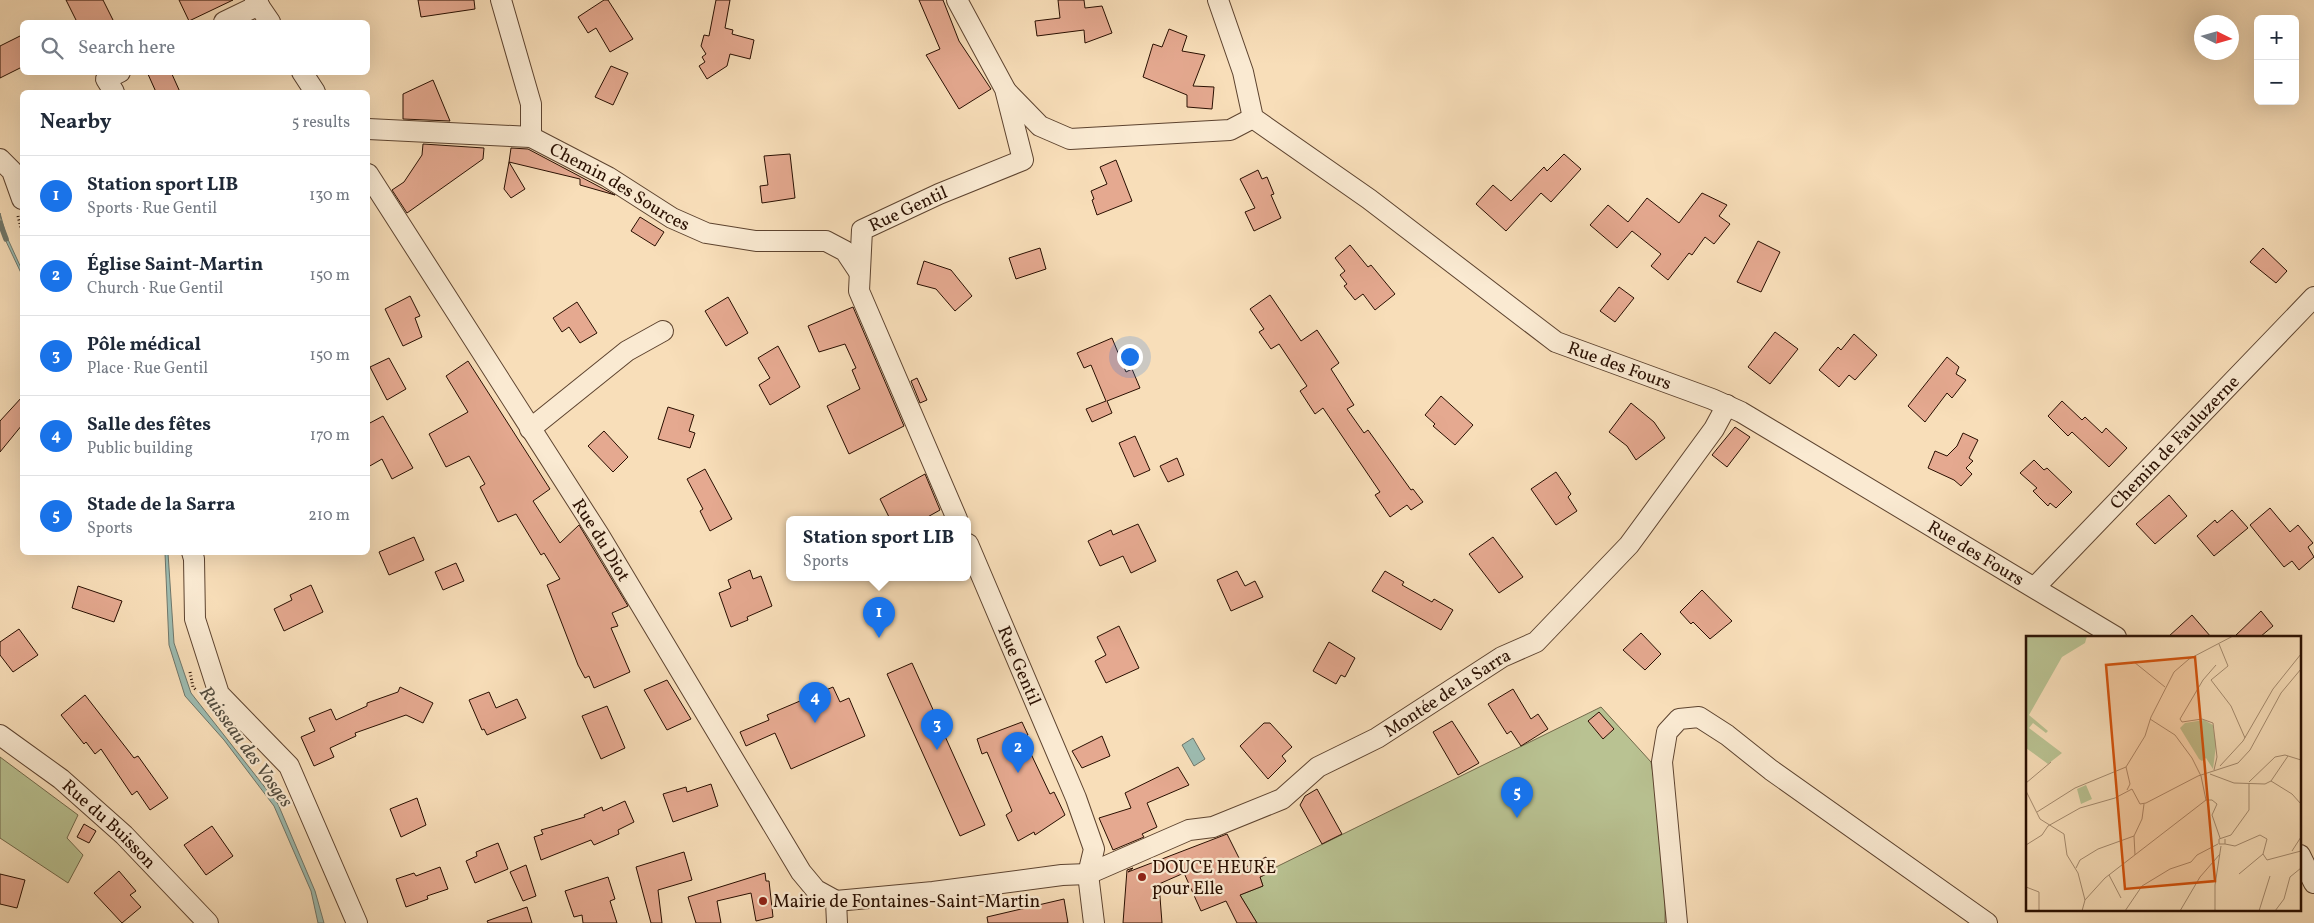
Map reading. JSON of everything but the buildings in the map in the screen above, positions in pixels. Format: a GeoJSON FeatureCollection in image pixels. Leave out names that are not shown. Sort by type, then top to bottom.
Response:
{"type":"FeatureCollection","features":[{"type":"Feature","properties":{"kind":"street"},"geometry":{"type":"LineString","coordinates":[[501,0],[531,104],[531,137]]}},
{"type":"Feature","properties":{"kind":"street","name":"Rue Gentil"},"geometry":{"type":"LineString","coordinates":[[956,516],[859,291],[859,272],[862,230],[939,194],[1023,160],[1005,89],[957,0]]}},
{"type":"Feature","properties":{"kind":"street"},"geometry":{"type":"LineString","coordinates":[[1005,89],[1040,126],[1070,139],[1230,130],[1253,118],[1243,72],[1218,0]]}},
{"type":"Feature","properties":{"kind":"street"},"geometry":{"type":"LineString","coordinates":[[227,20],[257,3],[269,20]]}},
{"type":"Feature","properties":{"kind":"street"},"geometry":{"type":"LineString","coordinates":[[113,90],[106,79],[114,75]]}},
{"type":"Feature","properties":{"kind":"street"},"geometry":{"type":"LineString","coordinates":[[304,75],[314,90]]}},
{"type":"Feature","properties":{"kind":"street","name":"Rue des Fours"},"geometry":{"type":"LineString","coordinates":[[1253,118],[1369,199],[1556,342],[1727,405],[2114,636]]}},
{"type":"Feature","properties":{"kind":"street","name":"Chemin des Sources"},"geometry":{"type":"LineString","coordinates":[[370,129],[531,137],[608,177],[672,218],[706,233],[756,242],[826,241],[845,251],[859,272]]}},
{"type":"Feature","properties":{"kind":"street"},"geometry":{"type":"LineString","coordinates":[[0,158],[12,172],[20,194]]}},
{"type":"Feature","properties":{"kind":"street","name":"Rue du Diot"},"geometry":{"type":"LineString","coordinates":[[370,177],[599,535],[801,872],[816,890],[836,901]]}},
{"type":"Feature","properties":{"kind":"street","name":"Chemin de Fauluzerne"},"geometry":{"type":"LineString","coordinates":[[2035,587],[2314,297]]}},
{"type":"Feature","properties":{"kind":"street"},"geometry":{"type":"LineString","coordinates":[[530,429],[627,351],[663,331]]}},
{"type":"Feature","properties":{"kind":"street","name":"Montée de la Sarra"},"geometry":{"type":"LineString","coordinates":[[1088,874],[1189,830],[1213,827],[1282,799],[1318,767],[1377,738],[1502,657],[1536,642],[1629,545],[1714,429],[1727,405]]}},
{"type":"Feature","properties":{"kind":"street","name":"Rue Gentil"},"geometry":{"type":"LineString","coordinates":[[971,551],[1076,798],[1094,849],[1088,874]]}},
{"type":"Feature","properties":{"kind":"street"},"geometry":{"type":"LineString","coordinates":[[193,555],[195,619],[219,694],[289,766],[357,923]]}},
{"type":"Feature","properties":{"kind":"street"},"geometry":{"type":"LineString","coordinates":[[1677,923],[1662,762],[1667,732],[1679,719],[1699,717],[1727,735],[1771,770],[1987,923]]}},
{"type":"Feature","properties":{"kind":"street","name":"Rue du Buisson"},"geometry":{"type":"LineString","coordinates":[[0,735],[61,779],[124,836],[208,923]]}},
{"type":"Feature","properties":{"kind":"street"},"geometry":{"type":"LineString","coordinates":[[2302,858],[2314,883]]}},
{"type":"Feature","properties":{"kind":"street"},"geometry":{"type":"LineString","coordinates":[[837,923],[836,901],[933,892],[1062,875],[1088,874],[1094,923]]}},
{"type":"Feature","properties":{"kind":"green space"},"geometry":{"type":"Polygon","coordinates":[[[1601,707],[1651,762],[1666,850],[1665,923],[1257,923],[1240,895],[1263,886],[1260,877],[1273,871],[1272,869],[1601,707]]]}},
{"type":"Feature","properties":{"kind":"green space"},"geometry":{"type":"Polygon","coordinates":[[[0,757],[78,815],[67,838],[83,855],[68,883],[0,838],[0,757]]]}},
{"type":"Feature","properties":{"kind":"water"},"geometry":{"type":"Polygon","coordinates":[[[0,213],[6,235],[20,266],[20,271],[3,235],[0,213]]]}},
{"type":"Feature","properties":{"kind":"water"},"geometry":{"type":"Polygon","coordinates":[[[165,555],[168,555],[174,643],[191,693],[278,804],[315,891],[324,923],[318,923],[311,891],[274,806],[224,740],[185,696],[169,645],[165,555]]]}},
{"type":"Feature","properties":{"kind":"water"},"geometry":{"type":"Polygon","coordinates":[[[1193,738],[1205,759],[1194,766],[1182,745],[1193,738]]]}},
{"type":"Feature","properties":{"kind":"waterway","name":"Ruisseau des Vosges"},"geometry":{"type":"LineString","coordinates":[[0,223],[6,239]]}},
{"type":"Feature","properties":{"kind":"place","name":"Station sport LIB"},"geometry":{"type":"Point","coordinates":[879,638]}},
{"type":"Feature","properties":{"kind":"place","name":"Salle des fêtes"},"geometry":{"type":"Point","coordinates":[815,723]}},
{"type":"Feature","properties":{"kind":"place","name":"Pôle médical"},"geometry":{"type":"Point","coordinates":[937,750]}},
{"type":"Feature","properties":{"kind":"place","name":"Église Saint-Martin"},"geometry":{"type":"Point","coordinates":[1018,773]}},
{"type":"Feature","properties":{"kind":"place","name":"Stade de la Sarra"},"geometry":{"type":"Point","coordinates":[1517,818]}},
{"type":"Feature","properties":{"kind":"place","name":"DOUCE HEURE pour Elle"},"geometry":{"type":"Point","coordinates":[1142,877]}},
{"type":"Feature","properties":{"kind":"place","name":"Mairie de Fontaines-Saint-Martin"},"geometry":{"type":"Point","coordinates":[763,901]}}]}
